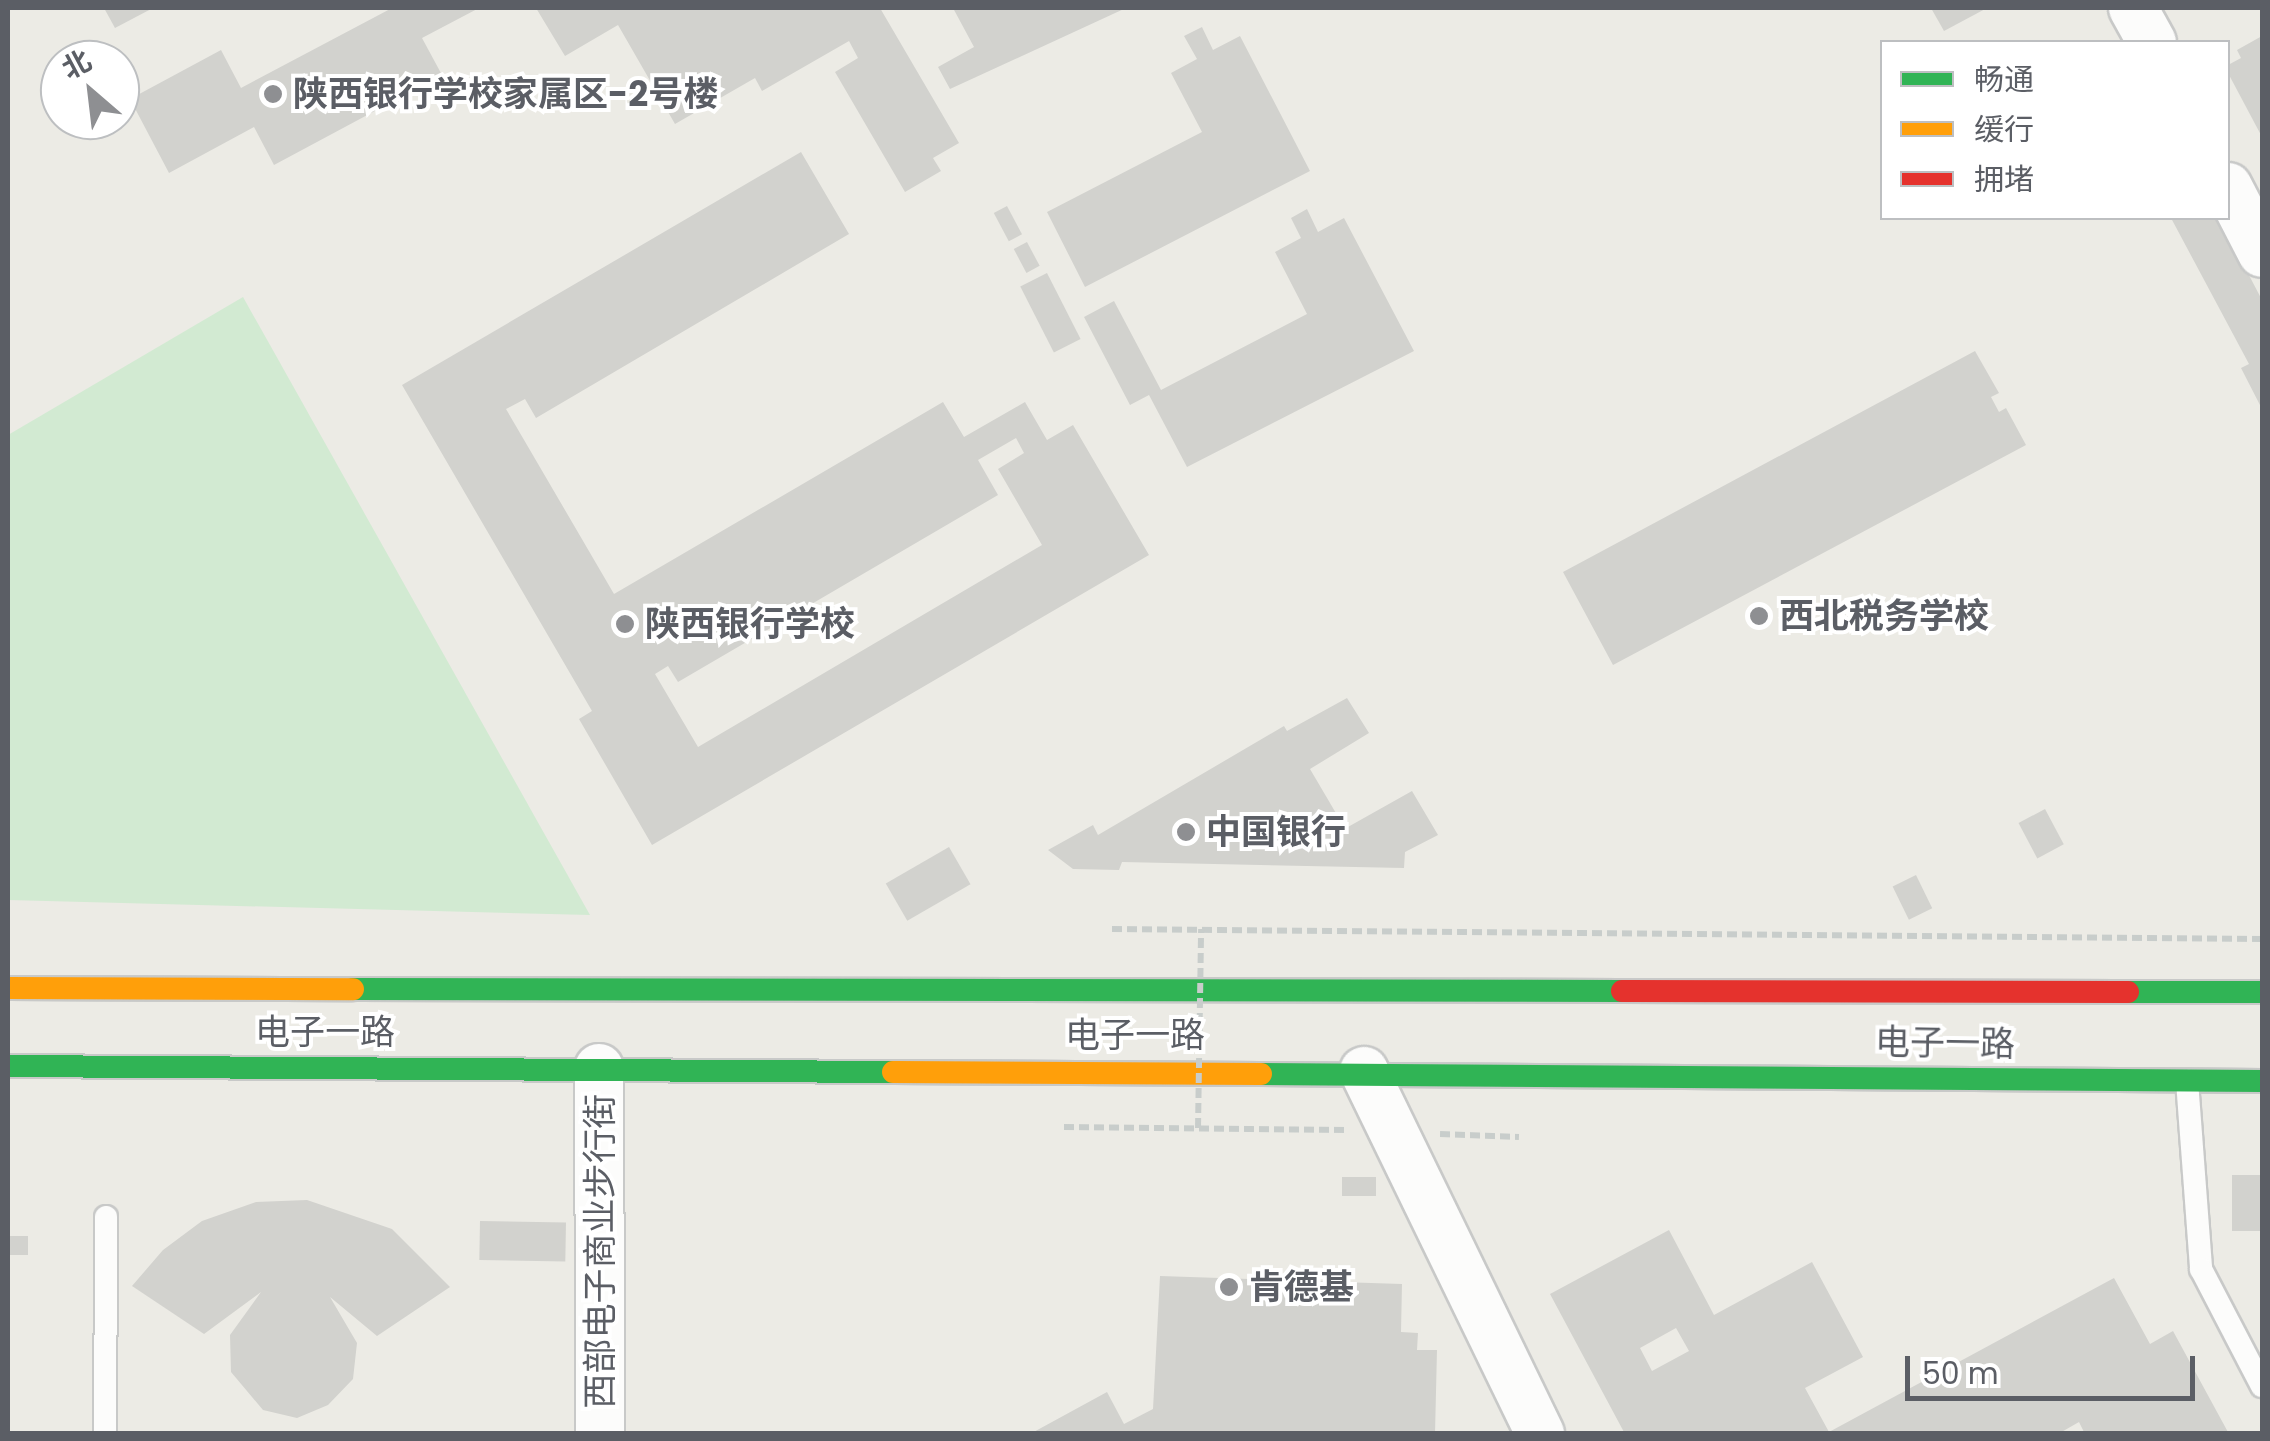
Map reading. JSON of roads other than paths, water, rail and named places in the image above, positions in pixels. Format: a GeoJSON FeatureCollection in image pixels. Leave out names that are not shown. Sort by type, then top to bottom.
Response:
{"type":"FeatureCollection","features":[{"type":"Feature","properties":{"kind":"main road","name":"电子一路"},"geometry":{"type":"LineString","coordinates":[[8,988],[2262,992]]}},
{"type":"Feature","properties":{"kind":"main road","name":"电子一路"},"geometry":{"type":"LineString","coordinates":[[8,1066],[1364,1071],[2262,1081]]}},
{"type":"Feature","properties":{"kind":"street"},"geometry":{"type":"LineString","coordinates":[[2134,8],[2151,40]]}},
{"type":"Feature","properties":{"kind":"street"},"geometry":{"type":"LineString","coordinates":[[2230,190],[2262,253]]}},
{"type":"Feature","properties":{"kind":"street","name":"西部电子商业步行街"},"geometry":{"type":"LineString","coordinates":[[600,1068],[600,1434]]}},
{"type":"Feature","properties":{"kind":"street"},"geometry":{"type":"LineString","coordinates":[[1364,1071],[1540,1434]]}},
{"type":"Feature","properties":{"kind":"lane"},"geometry":{"type":"LineString","coordinates":[[2188,1081],[2202,1270],[2262,1386]]}},
{"type":"Feature","properties":{"kind":"lane"},"geometry":{"type":"LineString","coordinates":[[104,1434],[106,1216]]}},
{"type":"Feature","properties":{"kind":"place","name":"陕西银行学校家属区-2号楼"},"geometry":{"type":"Point","coordinates":[273,94]}},
{"type":"Feature","properties":{"kind":"place","name":"西北税务学校"},"geometry":{"type":"Point","coordinates":[1759,616]}},
{"type":"Feature","properties":{"kind":"place","name":"陕西银行学校"},"geometry":{"type":"Point","coordinates":[625,624]}},
{"type":"Feature","properties":{"kind":"place","name":"中国银行"},"geometry":{"type":"Point","coordinates":[1186,832]}},
{"type":"Feature","properties":{"kind":"place","name":"肯德基"},"geometry":{"type":"Point","coordinates":[1229,1287]}}]}
